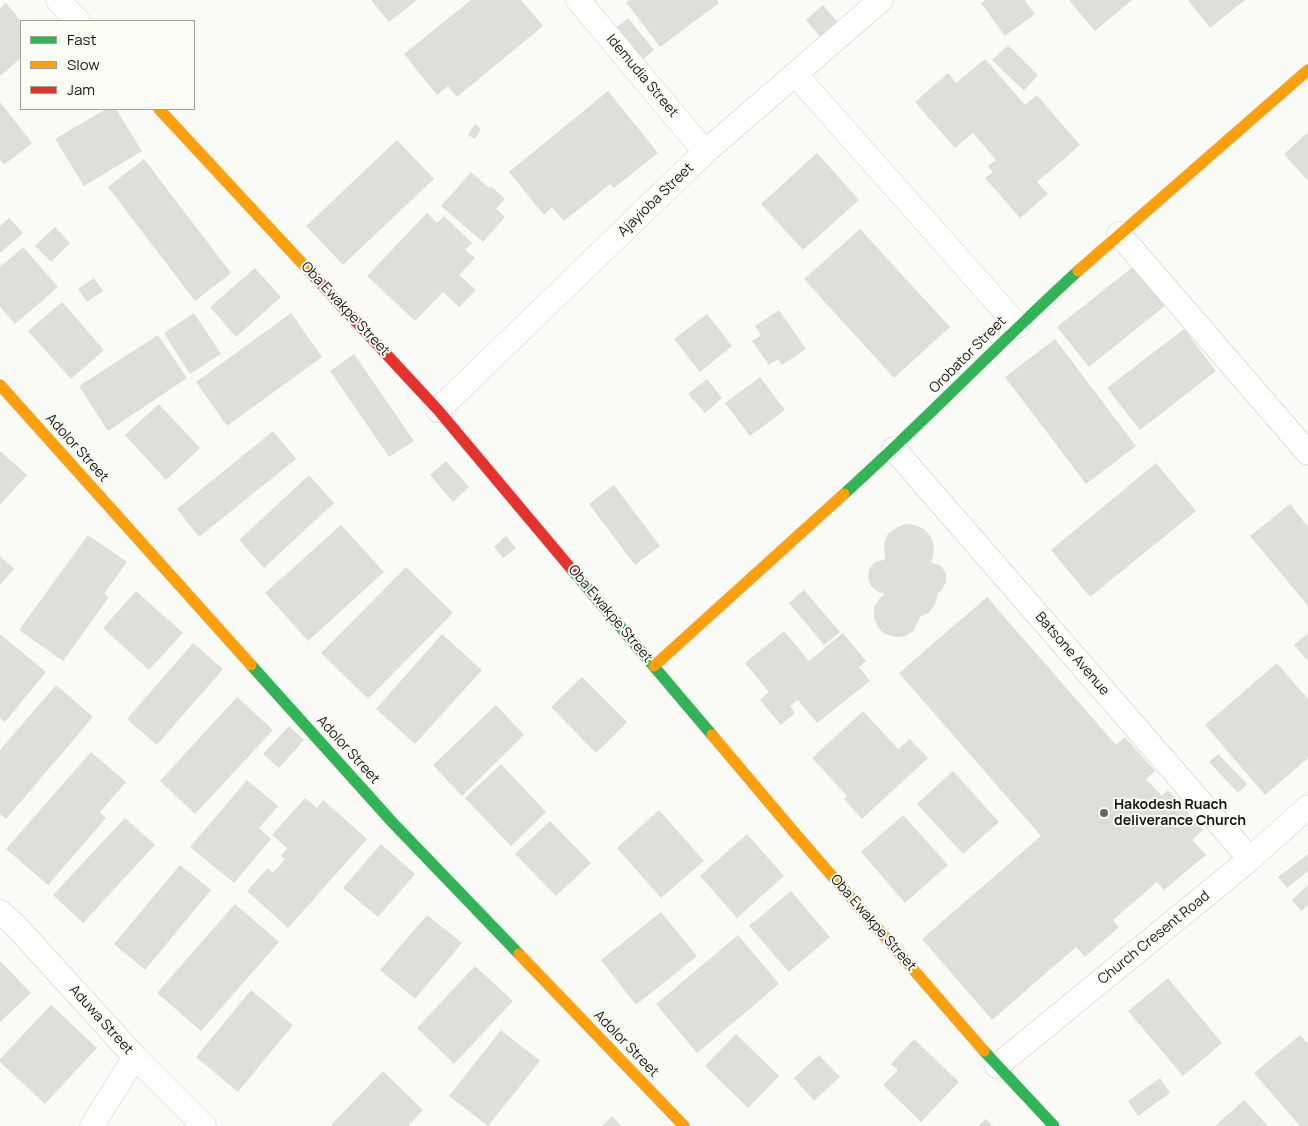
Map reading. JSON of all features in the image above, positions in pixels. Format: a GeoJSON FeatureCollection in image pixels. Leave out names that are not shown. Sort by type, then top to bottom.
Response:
{"type":"FeatureCollection","features":[{"type":"Feature","properties":{"kind":"street"},"geometry":{"type":"LineString","coordinates":[[58,0],[77,20]]}},
{"type":"Feature","properties":{"kind":"street","name":"Idemudia Street"},"geometry":{"type":"LineString","coordinates":[[578,0],[705,152]]}},
{"type":"Feature","properties":{"kind":"street","name":"Ajayioba Street"},"geometry":{"type":"LineString","coordinates":[[438,410],[705,152],[881,0]]}},
{"type":"Feature","properties":{"kind":"street","name":"Orobator Street"},"geometry":{"type":"LineString","coordinates":[[654,666],[894,449],[1018,326],[1119,234],[1308,70]]}},
{"type":"Feature","properties":{"kind":"street"},"geometry":{"type":"LineString","coordinates":[[796,75],[1018,326]]}},
{"type":"Feature","properties":{"kind":"street","name":"Oba Ewakpe Street"},"geometry":{"type":"LineString","coordinates":[[160,110],[438,410],[793,832],[997,1066],[1054,1126]]}},
{"type":"Feature","properties":{"kind":"street"},"geometry":{"type":"LineString","coordinates":[[1119,234],[1308,453]]}},
{"type":"Feature","properties":{"kind":"street","name":"Adolor Street"},"geometry":{"type":"LineString","coordinates":[[0,384],[393,823],[684,1126]]}},
{"type":"Feature","properties":{"kind":"street","name":"Batsone Avenue"},"geometry":{"type":"LineString","coordinates":[[894,449],[1250,859]]}},
{"type":"Feature","properties":{"kind":"street","name":"Church Cresent Road"},"geometry":{"type":"LineString","coordinates":[[997,1066],[1250,859],[1308,807]]}},
{"type":"Feature","properties":{"kind":"street","name":"Aduwa Street"},"geometry":{"type":"LineString","coordinates":[[0,912],[15,925],[135,1056],[204,1126]]}},
{"type":"Feature","properties":{"kind":"street"},"geometry":{"type":"LineString","coordinates":[[92,1126],[135,1056]]}},
{"type":"Feature","properties":{"kind":"building"},"geometry":{"type":"Polygon","coordinates":[[[371,0],[417,0],[389,22],[371,0]]]}},
{"type":"Feature","properties":{"kind":"building"},"geometry":{"type":"Polygon","coordinates":[[[471,0],[521,0],[543,26],[457,97],[448,86],[437,95],[404,54],[471,0]]]}},
{"type":"Feature","properties":{"kind":"building"},"geometry":{"type":"Polygon","coordinates":[[[629,0],[717,0],[719,3],[660,47],[626,2],[629,0]]]}},
{"type":"Feature","properties":{"kind":"building"},"geometry":{"type":"Polygon","coordinates":[[[985,0],[1027,0],[1025,1],[1035,14],[1005,36],[981,3],[985,0]]]}},
{"type":"Feature","properties":{"kind":"building"},"geometry":{"type":"Polygon","coordinates":[[[1069,0],[1132,0],[1095,31],[1069,0]]]}},
{"type":"Feature","properties":{"kind":"building"},"geometry":{"type":"Polygon","coordinates":[[[1188,0],[1245,0],[1210,28],[1188,0]]]}},
{"type":"Feature","properties":{"kind":"building"},"geometry":{"type":"Polygon","coordinates":[[[6,3],[20,20],[20,59],[0,76],[0,8],[6,3]]]}},
{"type":"Feature","properties":{"kind":"building"},"geometry":{"type":"Polygon","coordinates":[[[823,5],[840,25],[823,40],[806,20],[823,5]]]}},
{"type":"Feature","properties":{"kind":"building"},"geometry":{"type":"Polygon","coordinates":[[[628,18],[654,50],[643,59],[617,27],[628,18]]]}},
{"type":"Feature","properties":{"kind":"building"},"geometry":{"type":"Polygon","coordinates":[[[1008,45],[1038,75],[1024,91],[992,60],[1008,45]]]}},
{"type":"Feature","properties":{"kind":"building"},"geometry":{"type":"Polygon","coordinates":[[[985,59],[1025,105],[1037,95],[1080,145],[1037,182],[1048,194],[1020,218],[985,178],[993,172],[988,166],[996,160],[973,133],[955,148],[915,102],[948,73],[956,83],[985,59]]]}},
{"type":"Feature","properties":{"kind":"building"},"geometry":{"type":"Polygon","coordinates":[[[608,91],[658,153],[614,188],[610,184],[564,221],[552,207],[544,215],[509,172],[608,91]]]}},
{"type":"Feature","properties":{"kind":"building"},"geometry":{"type":"Polygon","coordinates":[[[0,102],[32,143],[4,165],[0,160],[0,102]]]}},
{"type":"Feature","properties":{"kind":"building"},"geometry":{"type":"Polygon","coordinates":[[[104,110],[117,110],[142,151],[84,186],[55,139],[104,110]]]}},
{"type":"Feature","properties":{"kind":"building"},"geometry":{"type":"Polygon","coordinates":[[[475,124],[481,129],[475,139],[468,135],[475,124]]]}},
{"type":"Feature","properties":{"kind":"building"},"geometry":{"type":"Polygon","coordinates":[[[1308,132],[1308,181],[1284,154],[1308,132]]]}},
{"type":"Feature","properties":{"kind":"building"},"geometry":{"type":"Polygon","coordinates":[[[397,140],[434,179],[343,265],[306,226],[397,140]]]}},
{"type":"Feature","properties":{"kind":"building"},"geometry":{"type":"Polygon","coordinates":[[[817,153],[859,200],[803,250],[761,204],[817,153]]]}},
{"type":"Feature","properties":{"kind":"building"},"geometry":{"type":"Polygon","coordinates":[[[144,159],[231,273],[195,301],[108,187],[144,159]]]}},
{"type":"Feature","properties":{"kind":"building"},"geometry":{"type":"Polygon","coordinates":[[[471,172],[505,199],[496,209],[505,217],[483,242],[441,206],[471,172]]]}},
{"type":"Feature","properties":{"kind":"building"},"geometry":{"type":"Polygon","coordinates":[[[427,213],[437,223],[444,216],[472,243],[465,250],[475,258],[459,275],[476,290],[459,307],[443,292],[415,321],[367,276],[427,213]]]}},
{"type":"Feature","properties":{"kind":"building"},"geometry":{"type":"Polygon","coordinates":[[[9,218],[23,233],[0,253],[0,226],[9,218]]]}},
{"type":"Feature","properties":{"kind":"building"},"geometry":{"type":"Polygon","coordinates":[[[55,227],[70,243],[51,262],[35,246],[55,227]]]}},
{"type":"Feature","properties":{"kind":"building"},"geometry":{"type":"Polygon","coordinates":[[[860,229],[950,327],[894,378],[804,279],[860,229]]]}},
{"type":"Feature","properties":{"kind":"building"},"geometry":{"type":"Polygon","coordinates":[[[23,247],[58,287],[15,324],[0,307],[0,267],[23,247]]]}},
{"type":"Feature","properties":{"kind":"building"},"geometry":{"type":"Polygon","coordinates":[[[1134,266],[1166,305],[1089,367],[1057,327],[1134,266]]]}},
{"type":"Feature","properties":{"kind":"building"},"geometry":{"type":"Polygon","coordinates":[[[255,268],[281,297],[236,337],[210,307],[255,268]]]}},
{"type":"Feature","properties":{"kind":"building"},"geometry":{"type":"Polygon","coordinates":[[[94,278],[103,291],[87,302],[78,289],[94,278]]]}},
{"type":"Feature","properties":{"kind":"building"},"geometry":{"type":"Polygon","coordinates":[[[62,302],[104,350],[71,379],[28,331],[62,302]]]}},
{"type":"Feature","properties":{"kind":"building"},"geometry":{"type":"Polygon","coordinates":[[[779,310],[806,349],[782,365],[778,359],[769,365],[752,341],[761,335],[755,326],[779,310]]]}},
{"type":"Feature","properties":{"kind":"building"},"geometry":{"type":"Polygon","coordinates":[[[194,313],[221,354],[190,374],[164,333],[194,313]]]}},
{"type":"Feature","properties":{"kind":"building"},"geometry":{"type":"Polygon","coordinates":[[[291,313],[322,357],[227,426],[196,382],[291,313]]]}},
{"type":"Feature","properties":{"kind":"building"},"geometry":{"type":"Polygon","coordinates":[[[707,314],[732,346],[700,372],[674,339],[707,314]]]}},
{"type":"Feature","properties":{"kind":"building"},"geometry":{"type":"Polygon","coordinates":[[[1184,329],[1216,371],[1140,430],[1107,388],[1184,329]]]}},
{"type":"Feature","properties":{"kind":"building"},"geometry":{"type":"Polygon","coordinates":[[[158,335],[187,378],[108,431],[79,386],[158,335]]]}},
{"type":"Feature","properties":{"kind":"building"},"geometry":{"type":"Polygon","coordinates":[[[1055,339],[1136,446],[1086,484],[1005,377],[1055,339]]]}},
{"type":"Feature","properties":{"kind":"building"},"geometry":{"type":"Polygon","coordinates":[[[354,354],[414,441],[389,457],[330,371],[354,354]]]}},
{"type":"Feature","properties":{"kind":"building"},"geometry":{"type":"Polygon","coordinates":[[[760,377],[785,410],[750,436],[725,403],[760,377]]]}},
{"type":"Feature","properties":{"kind":"building"},"geometry":{"type":"Polygon","coordinates":[[[707,379],[722,398],[705,413],[688,394],[707,379]]]}},
{"type":"Feature","properties":{"kind":"building"},"geometry":{"type":"Polygon","coordinates":[[[159,404],[200,448],[166,480],[125,435],[159,404]]]}},
{"type":"Feature","properties":{"kind":"building"},"geometry":{"type":"Polygon","coordinates":[[[273,431],[296,459],[199,537],[177,509],[273,431]]]}},
{"type":"Feature","properties":{"kind":"building"},"geometry":{"type":"Polygon","coordinates":[[[0,451],[27,475],[0,505],[0,451]]]}},
{"type":"Feature","properties":{"kind":"building"},"geometry":{"type":"Polygon","coordinates":[[[446,461],[469,487],[453,502],[430,475],[446,461]]]}},
{"type":"Feature","properties":{"kind":"building"},"geometry":{"type":"Polygon","coordinates":[[[1156,463],[1196,511],[1090,597],[1051,550],[1156,463]]]}},
{"type":"Feature","properties":{"kind":"building"},"geometry":{"type":"Polygon","coordinates":[[[309,475],[334,503],[264,568],[239,540],[309,475]]]}},
{"type":"Feature","properties":{"kind":"building"},"geometry":{"type":"Polygon","coordinates":[[[614,485],[660,546],[635,565],[589,504],[614,485]]]}},
{"type":"Feature","properties":{"kind":"building"},"geometry":{"type":"Polygon","coordinates":[[[1290,504],[1308,527],[1308,606],[1250,536],[1290,504]]]}},
{"type":"Feature","properties":{"kind":"building"},"geometry":{"type":"Polygon","coordinates":[[[905,524],[915,525],[924,529],[931,537],[934,546],[931,562],[941,566],[946,573],[946,582],[938,593],[935,605],[928,613],[920,617],[914,630],[906,636],[896,637],[885,634],[878,627],[874,618],[874,607],[884,593],[878,592],[871,586],[868,578],[869,569],[875,562],[885,559],[884,544],[888,534],[905,524]]]}},
{"type":"Feature","properties":{"kind":"building"},"geometry":{"type":"Polygon","coordinates":[[[341,525],[384,572],[308,641],[265,593],[341,525]]]}},
{"type":"Feature","properties":{"kind":"building"},"geometry":{"type":"Polygon","coordinates":[[[88,535],[127,562],[104,594],[109,597],[63,661],[19,630],[88,535]]]}},
{"type":"Feature","properties":{"kind":"building"},"geometry":{"type":"Polygon","coordinates":[[[506,536],[516,548],[503,558],[494,547],[506,536]]]}},
{"type":"Feature","properties":{"kind":"building"},"geometry":{"type":"Polygon","coordinates":[[[0,556],[14,569],[0,585],[0,556]]]}},
{"type":"Feature","properties":{"kind":"building"},"geometry":{"type":"Polygon","coordinates":[[[406,567],[453,613],[368,699],[321,653],[406,567]]]}},
{"type":"Feature","properties":{"kind":"building"},"geometry":{"type":"Polygon","coordinates":[[[804,590],[840,632],[824,645],[789,603],[804,590]]]}},
{"type":"Feature","properties":{"kind":"building"},"geometry":{"type":"Polygon","coordinates":[[[136,591],[183,633],[149,670],[103,628],[136,591]]]}},
{"type":"Feature","properties":{"kind":"building","name":"Hakodesh Ruach deliverance Church"},"geometry":{"type":"Polygon","coordinates":[[[987,597],[1116,745],[1125,737],[1155,771],[1146,779],[1162,796],[1168,790],[1203,830],[1192,840],[1206,855],[1164,890],[1157,882],[1113,920],[1119,927],[1085,957],[1076,947],[992,1020],[922,939],[1041,836],[899,673],[987,597]]]}},
{"type":"Feature","properties":{"kind":"building"},"geometry":{"type":"Polygon","coordinates":[[[784,631],[809,661],[843,633],[866,661],[859,667],[870,681],[817,723],[798,700],[790,706],[795,713],[781,725],[760,700],[769,692],[745,663],[784,631]]]}},
{"type":"Feature","properties":{"kind":"building"},"geometry":{"type":"Polygon","coordinates":[[[1308,633],[1308,661],[1294,645],[1308,633]]]}},
{"type":"Feature","properties":{"kind":"building"},"geometry":{"type":"Polygon","coordinates":[[[0,634],[46,672],[5,722],[0,718],[0,634]]]}},
{"type":"Feature","properties":{"kind":"building"},"geometry":{"type":"Polygon","coordinates":[[[442,634],[482,670],[415,744],[376,709],[442,634]]]}},
{"type":"Feature","properties":{"kind":"building"},"geometry":{"type":"Polygon","coordinates":[[[193,643],[223,669],[157,745],[127,719],[193,643]]]}},
{"type":"Feature","properties":{"kind":"building"},"geometry":{"type":"Polygon","coordinates":[[[1277,663],[1308,699],[1308,758],[1265,795],[1205,725],[1277,663]]]}},
{"type":"Feature","properties":{"kind":"building"},"geometry":{"type":"Polygon","coordinates":[[[582,677],[627,722],[596,753],[551,707],[582,677]]]}},
{"type":"Feature","properties":{"kind":"building"},"geometry":{"type":"Polygon","coordinates":[[[56,685],[93,717],[6,819],[0,814],[0,750],[56,685]]]}},
{"type":"Feature","properties":{"kind":"building"},"geometry":{"type":"Polygon","coordinates":[[[237,697],[273,730],[195,814],[160,781],[237,697]]]}},
{"type":"Feature","properties":{"kind":"building"},"geometry":{"type":"Polygon","coordinates":[[[496,705],[524,735],[462,796],[433,765],[496,705]]]}},
{"type":"Feature","properties":{"kind":"building"},"geometry":{"type":"Polygon","coordinates":[[[863,711],[898,749],[910,739],[928,758],[862,819],[844,799],[847,796],[812,758],[863,711]]]}},
{"type":"Feature","properties":{"kind":"building"},"geometry":{"type":"Polygon","coordinates":[[[289,726],[304,740],[279,768],[263,754],[289,726]]]}},
{"type":"Feature","properties":{"kind":"building"},"geometry":{"type":"Polygon","coordinates":[[[91,752],[126,782],[100,812],[106,818],[48,885],[6,849],[91,752]]]}},
{"type":"Feature","properties":{"kind":"building"},"geometry":{"type":"Polygon","coordinates":[[[1218,754],[1247,784],[1238,793],[1209,762],[1218,754]]]}},
{"type":"Feature","properties":{"kind":"building"},"geometry":{"type":"Polygon","coordinates":[[[501,764],[546,812],[511,846],[465,798],[501,764]]]}},
{"type":"Feature","properties":{"kind":"building"},"geometry":{"type":"Polygon","coordinates":[[[953,771],[999,822],[963,854],[917,804],[953,771]]]}},
{"type":"Feature","properties":{"kind":"building"},"geometry":{"type":"Polygon","coordinates":[[[247,780],[278,806],[259,828],[271,839],[234,883],[190,847],[247,780]]]}},
{"type":"Feature","properties":{"kind":"building"},"geometry":{"type":"Polygon","coordinates":[[[305,798],[317,808],[323,800],[367,839],[288,928],[247,891],[268,868],[273,873],[285,859],[281,856],[287,848],[272,835],[305,798]]]}},
{"type":"Feature","properties":{"kind":"building"},"geometry":{"type":"Polygon","coordinates":[[[659,810],[704,861],[661,898],[617,848],[659,810]]]}},
{"type":"Feature","properties":{"kind":"building"},"geometry":{"type":"Polygon","coordinates":[[[903,815],[948,865],[905,903],[861,852],[903,815]]]}},
{"type":"Feature","properties":{"kind":"building"},"geometry":{"type":"Polygon","coordinates":[[[125,818],[155,845],[83,923],[53,895],[125,818]]]}},
{"type":"Feature","properties":{"kind":"building"},"geometry":{"type":"Polygon","coordinates":[[[550,821],[591,863],[556,896],[515,854],[550,821]]]}},
{"type":"Feature","properties":{"kind":"building"},"geometry":{"type":"Polygon","coordinates":[[[747,834],[784,876],[737,918],[700,876],[747,834]]]}},
{"type":"Feature","properties":{"kind":"building"},"geometry":{"type":"Polygon","coordinates":[[[381,844],[415,874],[378,917],[343,888],[381,844]]]}},
{"type":"Feature","properties":{"kind":"building"},"geometry":{"type":"Polygon","coordinates":[[[1308,854],[1308,871],[1287,888],[1278,877],[1308,854]]]}},
{"type":"Feature","properties":{"kind":"building"},"geometry":{"type":"Polygon","coordinates":[[[180,865],[211,890],[145,970],[114,944],[180,865]]]}},
{"type":"Feature","properties":{"kind":"building"},"geometry":{"type":"Polygon","coordinates":[[[1308,885],[1308,905],[1301,911],[1292,900],[1308,885]]]}},
{"type":"Feature","properties":{"kind":"building"},"geometry":{"type":"Polygon","coordinates":[[[791,891],[830,937],[789,972],[749,926],[791,891]]]}},
{"type":"Feature","properties":{"kind":"building"},"geometry":{"type":"Polygon","coordinates":[[[235,904],[279,942],[201,1031],[157,993],[235,904]]]}},
{"type":"Feature","properties":{"kind":"building"},"geometry":{"type":"Polygon","coordinates":[[[661,912],[697,956],[636,1005],[601,960],[661,912]]]}},
{"type":"Feature","properties":{"kind":"building"},"geometry":{"type":"Polygon","coordinates":[[[427,915],[462,943],[415,999],[380,970],[427,915]]]}},
{"type":"Feature","properties":{"kind":"building"},"geometry":{"type":"Polygon","coordinates":[[[738,935],[779,984],[697,1053],[656,1004],[738,935]]]}},
{"type":"Feature","properties":{"kind":"building"},"geometry":{"type":"Polygon","coordinates":[[[0,961],[31,993],[0,1022],[0,961]]]}},
{"type":"Feature","properties":{"kind":"building"},"geometry":{"type":"Polygon","coordinates":[[[475,966],[513,1001],[454,1064],[417,1028],[475,966]]]}},
{"type":"Feature","properties":{"kind":"building"},"geometry":{"type":"Polygon","coordinates":[[[1168,978],[1222,1043],[1183,1076],[1128,1011],[1168,978]]]}},
{"type":"Feature","properties":{"kind":"building"},"geometry":{"type":"Polygon","coordinates":[[[251,990],[293,1025],[238,1092],[196,1057],[251,990]]]}},
{"type":"Feature","properties":{"kind":"building"},"geometry":{"type":"Polygon","coordinates":[[[51,1005],[97,1048],[45,1104],[0,1062],[0,1059],[51,1005]]]}},
{"type":"Feature","properties":{"kind":"building"},"geometry":{"type":"Polygon","coordinates":[[[501,1030],[540,1061],[488,1126],[449,1096],[501,1030]]]}},
{"type":"Feature","properties":{"kind":"building"},"geometry":{"type":"Polygon","coordinates":[[[736,1034],[779,1076],[748,1108],[705,1066],[736,1034]]]}},
{"type":"Feature","properties":{"kind":"building"},"geometry":{"type":"Polygon","coordinates":[[[1300,1035],[1308,1044],[1308,1126],[1300,1126],[1254,1073],[1300,1035]]]}},
{"type":"Feature","properties":{"kind":"building"},"geometry":{"type":"Polygon","coordinates":[[[914,1039],[959,1082],[921,1122],[883,1085],[898,1070],[891,1064],[914,1039]]]}},
{"type":"Feature","properties":{"kind":"building"},"geometry":{"type":"Polygon","coordinates":[[[819,1055],[840,1077],[814,1101],[794,1078],[819,1055]]]}},
{"type":"Feature","properties":{"kind":"building"},"geometry":{"type":"Polygon","coordinates":[[[383,1071],[423,1110],[408,1126],[330,1126],[383,1071]]]}},
{"type":"Feature","properties":{"kind":"building"},"geometry":{"type":"Polygon","coordinates":[[[1160,1078],[1170,1093],[1138,1116],[1128,1101],[1160,1078]]]}},
{"type":"Feature","properties":{"kind":"building"},"geometry":{"type":"Polygon","coordinates":[[[1244,1100],[1268,1126],[1215,1126],[1244,1100]]]}},
{"type":"Feature","properties":{"kind":"building"},"geometry":{"type":"Polygon","coordinates":[[[612,1116],[621,1126],[602,1126],[612,1116]]]}},
{"type":"Feature","properties":{"kind":"building"},"geometry":{"type":"Polygon","coordinates":[[[986,1119],[993,1126],[978,1126],[986,1119]]]}},
{"type":"Feature","properties":{"kind":"traffic: fast"},"geometry":{"type":"LineString","coordinates":[[844,494],[1078,271]]}},
{"type":"Feature","properties":{"kind":"traffic: fast"},"geometry":{"type":"LineString","coordinates":[[573,571],[712,735]]}},
{"type":"Feature","properties":{"kind":"traffic: fast"},"geometry":{"type":"LineString","coordinates":[[251,665],[393,823],[519,954]]}},
{"type":"Feature","properties":{"kind":"traffic: fast"},"geometry":{"type":"LineString","coordinates":[[984,1051],[1054,1126]]}},
{"type":"Feature","properties":{"kind":"traffic: slow"},"geometry":{"type":"LineString","coordinates":[[1078,271],[1308,70]]}},
{"type":"Feature","properties":{"kind":"traffic: slow"},"geometry":{"type":"LineString","coordinates":[[160,110],[312,274]]}},
{"type":"Feature","properties":{"kind":"traffic: slow"},"geometry":{"type":"LineString","coordinates":[[0,385],[251,665]]}},
{"type":"Feature","properties":{"kind":"traffic: slow"},"geometry":{"type":"LineString","coordinates":[[654,666],[844,494]]}},
{"type":"Feature","properties":{"kind":"traffic: slow"},"geometry":{"type":"LineString","coordinates":[[712,735],[984,1051]]}},
{"type":"Feature","properties":{"kind":"traffic: slow"},"geometry":{"type":"LineString","coordinates":[[519,954],[684,1126]]}},
{"type":"Feature","properties":{"kind":"traffic: jam"},"geometry":{"type":"LineString","coordinates":[[312,274],[438,410],[573,571]]}},
{"type":"Feature","properties":{"kind":"place","name":"Hakodesh Ruach deliverance Church"},"geometry":{"type":"Point","coordinates":[1104,813]}}]}
